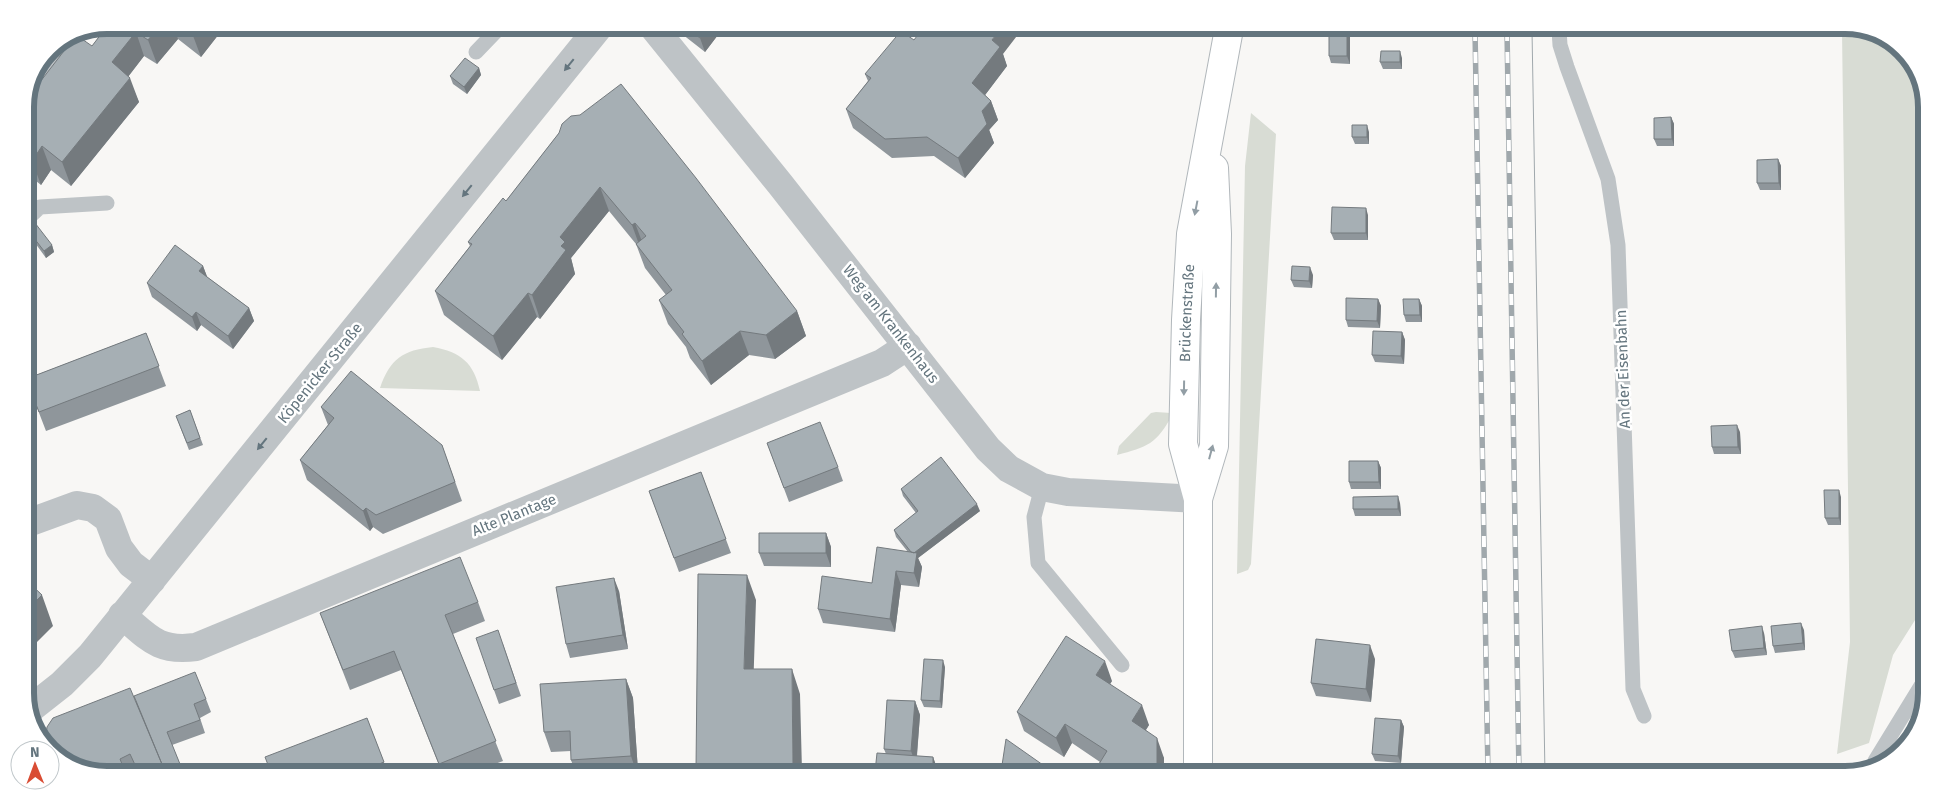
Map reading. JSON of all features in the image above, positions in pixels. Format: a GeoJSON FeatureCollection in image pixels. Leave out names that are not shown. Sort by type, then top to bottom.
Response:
{"type":"FeatureCollection","features":[{"type":"Feature","properties":{"kind":"main road","name":"Brückenstraße"},"geometry":{"type":"LineString","coordinates":[[1198,766],[1198,499],[1183,444],[1186,320],[1191,234],[1228,34]]}},
{"type":"Feature","properties":{"kind":"street","name":"Köpenicker Straße"},"geometry":{"type":"LineString","coordinates":[[35,705],[62,684],[83,663],[593,34]]}},
{"type":"Feature","properties":{"kind":"street","name":"Weg am Krankenhaus"},"geometry":{"type":"LineString","coordinates":[[659,34],[988,448],[1009,469],[1042,487],[1076,493],[1198,499]]}},
{"type":"Feature","properties":{"kind":"street","name":"Alte Plantage"},"geometry":{"type":"LineString","coordinates":[[122,615],[143,634],[166,648],[196,647],[873,366],[908,346]]}},
{"type":"Feature","properties":{"kind":"street"},"geometry":{"type":"LineString","coordinates":[[34,521],[77,506],[93,508],[108,519],[119,548],[131,564],[152,580]]}},
{"type":"Feature","properties":{"kind":"lane"},"geometry":{"type":"LineString","coordinates":[[476,52],[493,34]]}},
{"type":"Feature","properties":{"kind":"lane","name":"An der Eisenbahn"},"geometry":{"type":"LineString","coordinates":[[1559,34],[1560,45],[1567,67],[1608,179],[1618,245],[1633,689],[1644,716]]}},
{"type":"Feature","properties":{"kind":"lane"},"geometry":{"type":"LineString","coordinates":[[40,76],[70,44]]}},
{"type":"Feature","properties":{"kind":"lane"},"geometry":{"type":"LineString","coordinates":[[34,213],[40,207],[107,203]]}},
{"type":"Feature","properties":{"kind":"lane"},"geometry":{"type":"LineString","coordinates":[[1042,487],[1034,517],[1038,563],[1122,664]]}},
{"type":"Feature","properties":{"kind":"lane"},"geometry":{"type":"LineString","coordinates":[[1876,759],[1918,691]]}},
{"type":"Feature","properties":{"kind":"shaded area"},"geometry":{"type":"Polygon","coordinates":[[[1842,34],[1859,35],[1873,39],[1890,49],[1908,70],[1917,93],[1918,615],[1893,655],[1869,743],[1837,754],[1850,642],[1842,34]]]}},
{"type":"Feature","properties":{"kind":"shaded area"},"geometry":{"type":"Polygon","coordinates":[[[1251,113],[1276,134],[1251,564],[1248,570],[1237,574],[1245,166],[1251,113]]]}},
{"type":"Feature","properties":{"kind":"shaded area"},"geometry":{"type":"Polygon","coordinates":[[[433,347],[451,352],[465,360],[474,373],[480,391],[380,388],[388,370],[399,358],[413,351],[433,347]]]}},
{"type":"Feature","properties":{"kind":"shaded area"},"geometry":{"type":"Polygon","coordinates":[[[1151,413],[1171,413],[1172,415],[1167,425],[1156,438],[1144,446],[1117,455],[1119,446],[1151,413]]]}},
{"type":"Feature","properties":{"kind":"building"},"geometry":{"type":"Polygon","coordinates":[[[101,34],[134,34],[112,62],[130,78],[62,162],[42,146],[34,158],[34,102],[38,81],[40,82],[69,44],[81,38],[92,46],[101,34]]]}},
{"type":"Feature","properties":{"kind":"building"},"geometry":{"type":"Polygon","coordinates":[[[139,34],[153,34],[148,40],[139,34]]]}},
{"type":"Feature","properties":{"kind":"building"},"geometry":{"type":"Polygon","coordinates":[[[695,34],[703,34],[700,38],[695,34]]]}},
{"type":"Feature","properties":{"kind":"building"},"geometry":{"type":"Polygon","coordinates":[[[898,34],[905,34],[914,40],[918,34],[996,34],[992,40],[1000,47],[972,83],[991,101],[982,111],[987,124],[958,158],[927,137],[885,139],[846,109],[871,78],[865,74],[898,34]]]}},
{"type":"Feature","properties":{"kind":"building"},"geometry":{"type":"Polygon","coordinates":[[[1329,34],[1347,34],[1347,56],[1329,56],[1329,34]]]}},
{"type":"Feature","properties":{"kind":"building"},"geometry":{"type":"Polygon","coordinates":[[[1381,51],[1400,51],[1400,62],[1380,62],[1381,51]]]}},
{"type":"Feature","properties":{"kind":"building"},"geometry":{"type":"Polygon","coordinates":[[[465,58],[479,68],[464,87],[450,76],[465,58]]]}},
{"type":"Feature","properties":{"kind":"building"},"geometry":{"type":"Polygon","coordinates":[[[621,84],[696,178],[797,311],[766,335],[740,331],[702,361],[682,334],[684,332],[659,300],[672,290],[636,244],[646,236],[635,223],[632,225],[600,187],[560,237],[565,242],[561,246],[566,250],[532,295],[528,293],[493,336],[435,291],[472,244],[468,242],[503,198],[506,201],[559,133],[562,124],[571,116],[580,115],[621,84]]]}},
{"type":"Feature","properties":{"kind":"building"},"geometry":{"type":"Polygon","coordinates":[[[1671,117],[1672,139],[1654,139],[1654,118],[1671,117]]]}},
{"type":"Feature","properties":{"kind":"building"},"geometry":{"type":"Polygon","coordinates":[[[1352,125],[1367,125],[1367,137],[1352,137],[1352,125]]]}},
{"type":"Feature","properties":{"kind":"building"},"geometry":{"type":"Polygon","coordinates":[[[1778,159],[1779,183],[1757,183],[1757,160],[1778,159]]]}},
{"type":"Feature","properties":{"kind":"building"},"geometry":{"type":"Polygon","coordinates":[[[1332,207],[1366,208],[1366,233],[1331,233],[1332,207]]]}},
{"type":"Feature","properties":{"kind":"building"},"geometry":{"type":"Polygon","coordinates":[[[34,224],[52,245],[44,251],[34,238],[34,224]]]}},
{"type":"Feature","properties":{"kind":"building"},"geometry":{"type":"Polygon","coordinates":[[[175,245],[203,266],[199,271],[249,308],[228,336],[196,312],[192,317],[147,283],[175,245]]]}},
{"type":"Feature","properties":{"kind":"building"},"geometry":{"type":"Polygon","coordinates":[[[1292,266],[1310,267],[1309,281],[1291,280],[1292,266]]]}},
{"type":"Feature","properties":{"kind":"building"},"geometry":{"type":"Polygon","coordinates":[[[1346,298],[1378,299],[1377,321],[1346,320],[1346,298]]]}},
{"type":"Feature","properties":{"kind":"building"},"geometry":{"type":"Polygon","coordinates":[[[1403,299],[1419,299],[1420,315],[1404,315],[1403,299]]]}},
{"type":"Feature","properties":{"kind":"building"},"geometry":{"type":"Polygon","coordinates":[[[1373,331],[1402,332],[1401,356],[1372,355],[1373,331]]]}},
{"type":"Feature","properties":{"kind":"building"},"geometry":{"type":"Polygon","coordinates":[[[146,333],[159,366],[39,412],[34,399],[34,376],[146,333]]]}},
{"type":"Feature","properties":{"kind":"building"},"geometry":{"type":"Polygon","coordinates":[[[351,371],[442,445],[455,482],[376,515],[366,508],[363,511],[300,460],[334,418],[321,407],[351,371]]]}},
{"type":"Feature","properties":{"kind":"building"},"geometry":{"type":"Polygon","coordinates":[[[190,410],[200,438],[187,443],[176,416],[190,410]]]}},
{"type":"Feature","properties":{"kind":"building"},"geometry":{"type":"Polygon","coordinates":[[[820,422],[838,467],[784,488],[767,443],[820,422]]]}},
{"type":"Feature","properties":{"kind":"building"},"geometry":{"type":"Polygon","coordinates":[[[1737,425],[1738,447],[1712,447],[1711,426],[1737,425]]]}},
{"type":"Feature","properties":{"kind":"building"},"geometry":{"type":"Polygon","coordinates":[[[941,457],[977,504],[914,553],[911,552],[894,530],[918,511],[901,489],[941,457]]]}},
{"type":"Feature","properties":{"kind":"building"},"geometry":{"type":"Polygon","coordinates":[[[1349,461],[1378,461],[1379,482],[1349,482],[1349,461]]]}},
{"type":"Feature","properties":{"kind":"building"},"geometry":{"type":"Polygon","coordinates":[[[701,472],[726,539],[674,558],[649,491],[701,472]]]}},
{"type":"Feature","properties":{"kind":"building"},"geometry":{"type":"Polygon","coordinates":[[[1824,490],[1839,490],[1839,518],[1825,518],[1824,490]]]}},
{"type":"Feature","properties":{"kind":"building"},"geometry":{"type":"Polygon","coordinates":[[[1398,496],[1398,509],[1353,509],[1353,497],[1398,496]]]}},
{"type":"Feature","properties":{"kind":"building"},"geometry":{"type":"Polygon","coordinates":[[[759,533],[826,533],[826,553],[759,553],[759,533]]]}},
{"type":"Feature","properties":{"kind":"building"},"geometry":{"type":"Polygon","coordinates":[[[877,547],[917,553],[914,573],[896,571],[890,619],[818,609],[822,576],[872,583],[877,547]]]}},
{"type":"Feature","properties":{"kind":"building"},"geometry":{"type":"Polygon","coordinates":[[[460,557],[478,602],[445,615],[496,741],[439,764],[394,651],[343,670],[320,613],[460,557]]]}},
{"type":"Feature","properties":{"kind":"building"},"geometry":{"type":"Polygon","coordinates":[[[698,574],[747,575],[744,669],[792,669],[793,766],[696,766],[698,574]]]}},
{"type":"Feature","properties":{"kind":"building"},"geometry":{"type":"Polygon","coordinates":[[[614,578],[623,635],[566,644],[556,587],[614,578]]]}},
{"type":"Feature","properties":{"kind":"building"},"geometry":{"type":"Polygon","coordinates":[[[34,587],[42,595],[34,603],[34,587]]]}},
{"type":"Feature","properties":{"kind":"building"},"geometry":{"type":"Polygon","coordinates":[[[1801,623],[1803,643],[1773,646],[1771,626],[1801,623]]]}},
{"type":"Feature","properties":{"kind":"building"},"geometry":{"type":"Polygon","coordinates":[[[1762,626],[1764,648],[1732,651],[1729,630],[1762,626]]]}},
{"type":"Feature","properties":{"kind":"building"},"geometry":{"type":"Polygon","coordinates":[[[498,630],[516,683],[494,690],[476,638],[498,630]]]}},
{"type":"Feature","properties":{"kind":"building"},"geometry":{"type":"Polygon","coordinates":[[[1066,636],[1105,661],[1096,675],[1142,705],[1132,721],[1157,738],[1157,766],[1102,766],[1099,764],[1107,751],[1065,724],[1056,738],[1017,712],[1066,636]]]}},
{"type":"Feature","properties":{"kind":"building"},"geometry":{"type":"Polygon","coordinates":[[[1316,639],[1370,645],[1366,689],[1311,683],[1316,639]]]}},
{"type":"Feature","properties":{"kind":"building"},"geometry":{"type":"Polygon","coordinates":[[[924,659],[943,660],[940,701],[921,700],[924,659]]]}},
{"type":"Feature","properties":{"kind":"building"},"geometry":{"type":"Polygon","coordinates":[[[195,672],[206,699],[194,704],[200,720],[167,732],[181,766],[163,766],[134,696],[195,672]]]}},
{"type":"Feature","properties":{"kind":"building"},"geometry":{"type":"Polygon","coordinates":[[[626,679],[631,756],[571,760],[570,731],[544,732],[540,684],[626,679]]]}},
{"type":"Feature","properties":{"kind":"building"},"geometry":{"type":"Polygon","coordinates":[[[130,688],[163,766],[136,766],[130,754],[120,759],[123,766],[93,765],[79,761],[60,749],[60,740],[51,740],[46,734],[47,727],[53,718],[130,688]]]}},
{"type":"Feature","properties":{"kind":"building"},"geometry":{"type":"Polygon","coordinates":[[[887,700],[915,701],[911,751],[884,749],[887,700]]]}},
{"type":"Feature","properties":{"kind":"building"},"geometry":{"type":"Polygon","coordinates":[[[367,718],[384,762],[374,766],[268,766],[265,757],[367,718]]]}},
{"type":"Feature","properties":{"kind":"building"},"geometry":{"type":"Polygon","coordinates":[[[1375,718],[1401,720],[1398,756],[1372,754],[1375,718]]]}},
{"type":"Feature","properties":{"kind":"building"},"geometry":{"type":"Polygon","coordinates":[[[1006,739],[1044,766],[1002,766],[1006,739]]]}},
{"type":"Feature","properties":{"kind":"building"},"geometry":{"type":"Polygon","coordinates":[[[877,753],[933,757],[933,766],[876,766],[877,753]]]}},
{"type":"Feature","properties":{"kind":"tram line"},"geometry":{"type":"LineString","coordinates":[[1532,34],[1545,766]]}},
{"type":"Feature","properties":{"kind":"railway"},"geometry":{"type":"LineString","coordinates":[[1475,34],[1488,766]]}},
{"type":"Feature","properties":{"kind":"railway"},"geometry":{"type":"LineString","coordinates":[[1507,34],[1519,766]]}}]}
